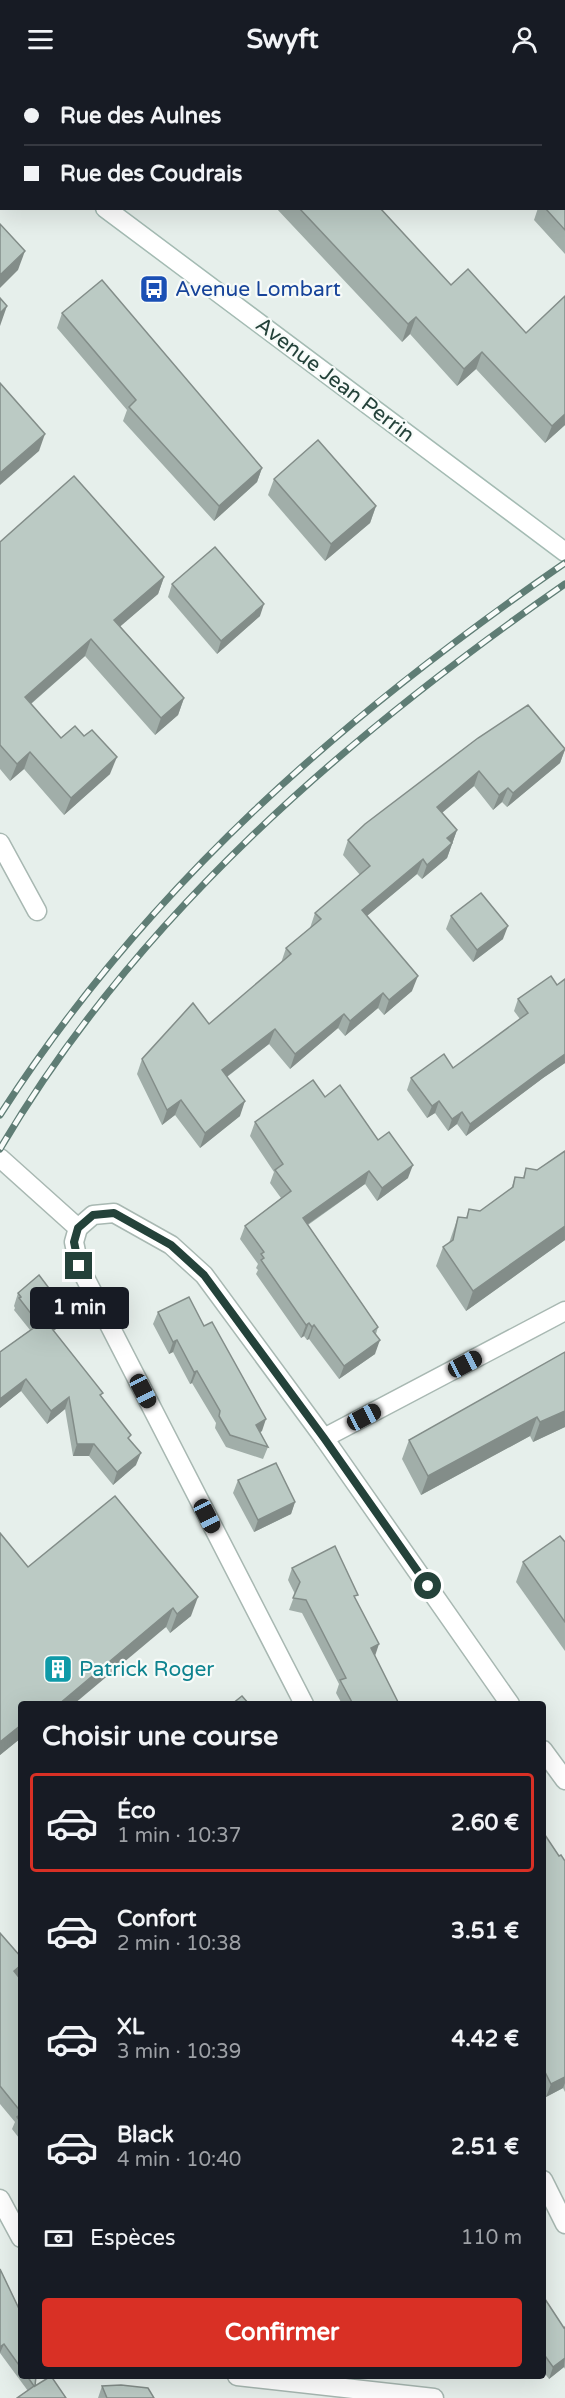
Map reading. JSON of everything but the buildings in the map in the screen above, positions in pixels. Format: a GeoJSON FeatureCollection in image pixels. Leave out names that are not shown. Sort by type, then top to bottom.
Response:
{"type":"FeatureCollection","features":[{"type":"Feature","properties":{"kind":"street","name":"Avenue Jean Perrin"},"geometry":{"type":"LineString","coordinates":[[108,210],[565,552]]}},
{"type":"Feature","properties":{"kind":"street"},"geometry":{"type":"LineString","coordinates":[[0,843],[37,911]]}},
{"type":"Feature","properties":{"kind":"street"},"geometry":{"type":"LineString","coordinates":[[0,1158],[78,1228]]}},
{"type":"Feature","properties":{"kind":"street"},"geometry":{"type":"LineString","coordinates":[[302,1701],[79,1266],[74,1242],[78,1228],[93,1215],[114,1213],[171,1245],[204,1275],[324,1438],[508,1701]]}},
{"type":"Feature","properties":{"kind":"street"},"geometry":{"type":"LineString","coordinates":[[324,1438],[565,1311]]}},
{"type":"Feature","properties":{"kind":"street"},"geometry":{"type":"LineString","coordinates":[[546,1754],[565,1780]]}},
{"type":"Feature","properties":{"kind":"street"},"geometry":{"type":"LineString","coordinates":[[546,2186],[565,2224]]}},
{"type":"Feature","properties":{"kind":"street"},"geometry":{"type":"LineString","coordinates":[[0,2199],[18,2232]]}},
{"type":"Feature","properties":{"kind":"street"},"geometry":{"type":"LineString","coordinates":[[264,2379],[434,2398]]}},
{"type":"Feature","properties":{"kind":"railway"},"geometry":{"type":"LineString","coordinates":[[0,1115],[57,1032],[119,954],[185,880],[254,810],[327,745],[404,682],[483,621],[565,563]]}},
{"type":"Feature","properties":{"kind":"railway"},"geometry":{"type":"LineString","coordinates":[[0,1149],[54,1064],[115,984],[181,908],[251,836],[326,768],[403,704],[483,642],[565,584]]}},
{"type":"Feature","properties":{"kind":"place","name":"Avenue Lombart"},"geometry":{"type":"Point","coordinates":[154,289]}},
{"type":"Feature","properties":{"kind":"place","name":"Patrick Roger"},"geometry":{"type":"Point","coordinates":[58,1669]}},
{"type":"Feature","properties":{"kind":"route"},"geometry":{"type":"LineString","coordinates":[[79,1266],[74,1242],[78,1228],[93,1215],[114,1213],[171,1245],[204,1275],[324,1438],[428,1586]]}}]}
